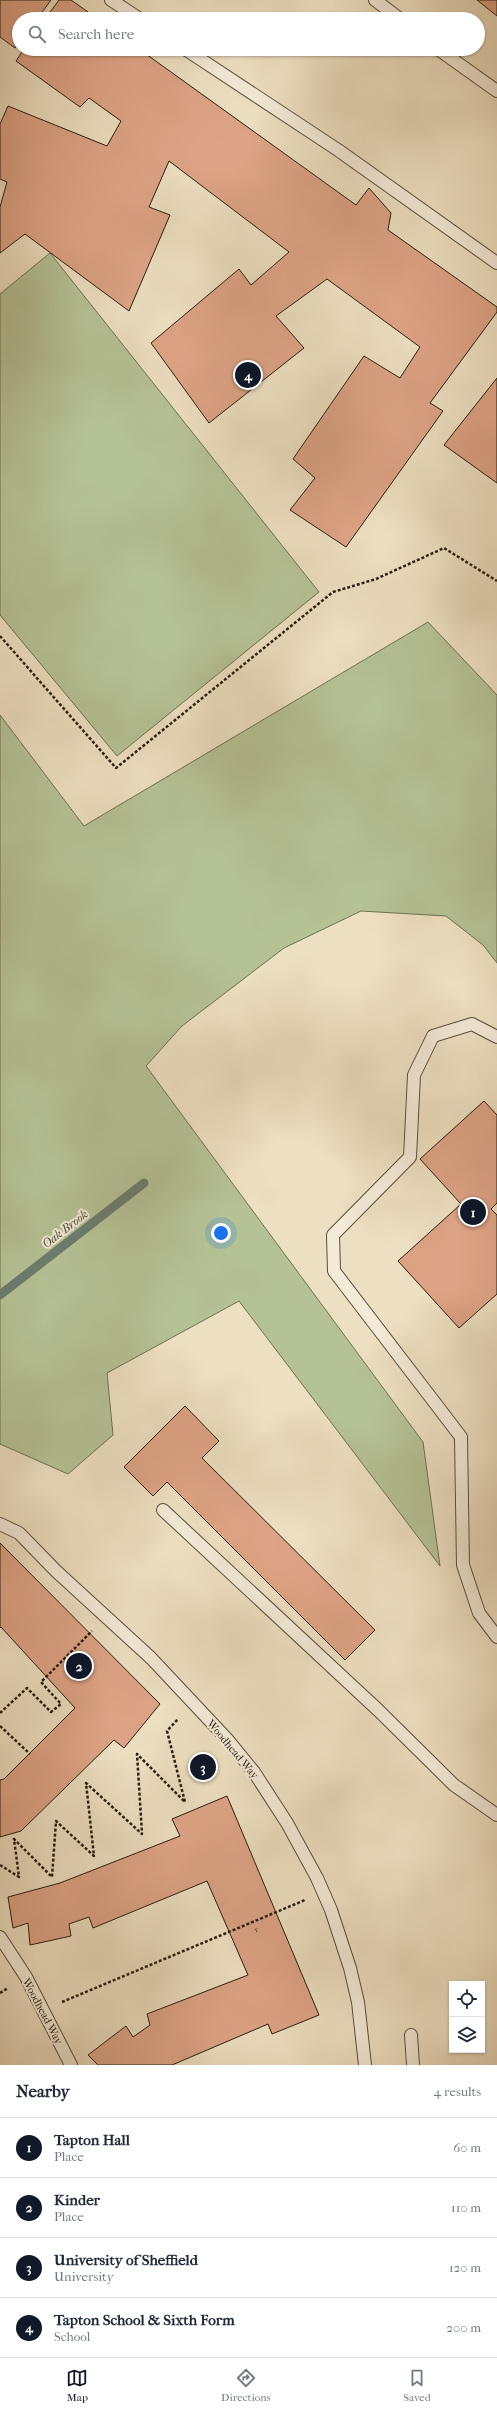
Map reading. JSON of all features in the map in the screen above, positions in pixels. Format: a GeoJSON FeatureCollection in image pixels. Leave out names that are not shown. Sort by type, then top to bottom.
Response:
{"type":"FeatureCollection","features":[{"type":"Feature","properties":{"kind":"lane"},"geometry":{"type":"LineString","coordinates":[[111,0],[129,12]]}},
{"type":"Feature","properties":{"kind":"lane"},"geometry":{"type":"LineString","coordinates":[[375,0],[391,12]]}},
{"type":"Feature","properties":{"kind":"lane"},"geometry":{"type":"LineString","coordinates":[[196,56],[338,150],[497,263]]}},
{"type":"Feature","properties":{"kind":"lane"},"geometry":{"type":"LineString","coordinates":[[448,56],[497,91]]}},
{"type":"Feature","properties":{"kind":"lane"},"geometry":{"type":"LineString","coordinates":[[497,1037],[472,1024],[433,1036],[414,1075],[410,1157],[333,1236],[334,1271],[461,1437],[463,1565],[479,1613],[497,1637]]}},
{"type":"Feature","properties":{"kind":"lane"},"geometry":{"type":"LineString","coordinates":[[164,1510],[378,1710],[454,1785],[497,1815]]}},
{"type":"Feature","properties":{"kind":"lane","name":"Woodhead Way"},"geometry":{"type":"LineString","coordinates":[[0,1524],[19,1533],[105,1617],[151,1658],[242,1757],[287,1823],[324,1893],[350,1968],[358,2002],[365,2065]]}},
{"type":"Feature","properties":{"kind":"lane","name":"Woodhead Way"},"geometry":{"type":"LineString","coordinates":[[0,1938],[26,1977],[71,2065]]}},
{"type":"Feature","properties":{"kind":"lane"},"geometry":{"type":"LineString","coordinates":[[411,2035],[413,2065]]}},
{"type":"Feature","properties":{"kind":"path"},"geometry":{"type":"LineString","coordinates":[[0,636],[116,768],[333,592],[376,579],[444,548],[497,581]]}},
{"type":"Feature","properties":{"kind":"path"},"geometry":{"type":"LineString","coordinates":[[0,1713],[27,1688],[52,1712],[61,1704],[41,1682],[105,1617]]}},
{"type":"Feature","properties":{"kind":"path"},"geometry":{"type":"LineString","coordinates":[[0,1865],[19,1877],[14,1839],[52,1877],[56,1821],[94,1856],[86,1783],[142,1834],[137,1754],[185,1802],[167,1731],[182,1715]]}},
{"type":"Feature","properties":{"kind":"path"},"geometry":{"type":"LineString","coordinates":[[0,1726],[30,1754]]}},
{"type":"Feature","properties":{"kind":"path"},"geometry":{"type":"LineString","coordinates":[[43,2010],[324,1893]]}},
{"type":"Feature","properties":{"kind":"green space"},"geometry":{"type":"Polygon","coordinates":[[[50,253],[319,592],[117,756],[0,615],[0,294],[50,253]]]}},
{"type":"Feature","properties":{"kind":"green space"},"geometry":{"type":"Polygon","coordinates":[[[428,622],[497,695],[497,963],[483,945],[446,916],[361,911],[284,948],[182,1026],[146,1066],[423,1442],[440,1566],[239,1301],[107,1373],[113,1435],[68,1474],[0,1444],[0,715],[84,826],[428,622]]]}},
{"type":"Feature","properties":{"kind":"building"},"geometry":{"type":"Polygon","coordinates":[[[0,0],[51,0],[42,12],[12,12],[12,46],[0,37],[0,0]]]}},
{"type":"Feature","properties":{"kind":"building"},"geometry":{"type":"Polygon","coordinates":[[[59,0],[71,0],[88,12],[50,12],[59,0]]]}},
{"type":"Feature","properties":{"kind":"building"},"geometry":{"type":"Polygon","coordinates":[[[477,0],[497,0],[497,16],[477,0]]]}},
{"type":"Feature","properties":{"kind":"building"},"geometry":{"type":"Polygon","coordinates":[[[19,56],[149,56],[356,205],[369,188],[391,213],[388,230],[497,307],[497,312],[430,403],[443,411],[346,547],[290,510],[315,478],[293,459],[364,356],[400,378],[420,347],[327,279],[276,316],[304,348],[209,423],[151,343],[239,269],[251,285],[289,252],[169,161],[149,207],[170,215],[129,311],[25,234],[0,253],[0,207],[7,182],[0,179],[0,124],[8,106],[107,146],[121,121],[89,98],[80,107],[16,61],[19,56]]]}},
{"type":"Feature","properties":{"kind":"building"},"geometry":{"type":"Polygon","coordinates":[[[497,378],[497,483],[444,445],[497,378]]]}},
{"type":"Feature","properties":{"kind":"building"},"geometry":{"type":"Polygon","coordinates":[[[484,1101],[497,1115],[497,1203],[491,1209],[497,1215],[497,1294],[459,1328],[398,1261],[461,1204],[420,1159],[484,1101]]]}},
{"type":"Feature","properties":{"kind":"building"},"geometry":{"type":"Polygon","coordinates":[[[185,1406],[219,1441],[202,1458],[375,1630],[345,1660],[167,1482],[153,1496],[124,1467],[185,1406]]]}},
{"type":"Feature","properties":{"kind":"building"},"geometry":{"type":"Polygon","coordinates":[[[0,1543],[160,1704],[124,1748],[114,1740],[21,1831],[0,1837],[0,1780],[4,1779],[75,1708],[1,1627],[0,1628],[0,1543]]]}},
{"type":"Feature","properties":{"kind":"building"},"geometry":{"type":"Polygon","coordinates":[[[227,1796],[319,2015],[272,2034],[268,2024],[172,2065],[98,2065],[88,2055],[126,2026],[133,2037],[150,2025],[147,2014],[248,1975],[207,1881],[93,1928],[89,1917],[69,1924],[71,1936],[30,1945],[28,1923],[13,1928],[8,1897],[60,1883],[180,1836],[172,1819],[227,1796]]]}},
{"type":"Feature","properties":{"kind":"waterway","name":"Oak Brook"},"geometry":{"type":"LineString","coordinates":[[0,1295],[144,1183]]}},
{"type":"Feature","properties":{"kind":"place","name":"Tapton School & Sixth Form"},"geometry":{"type":"Point","coordinates":[248,375]}},
{"type":"Feature","properties":{"kind":"place","name":"Tapton Hall"},"geometry":{"type":"Point","coordinates":[473,1212]}},
{"type":"Feature","properties":{"kind":"place","name":"Kinder"},"geometry":{"type":"Point","coordinates":[79,1666]}},
{"type":"Feature","properties":{"kind":"place","name":"University of Sheffield"},"geometry":{"type":"Point","coordinates":[203,1767]}}]}
